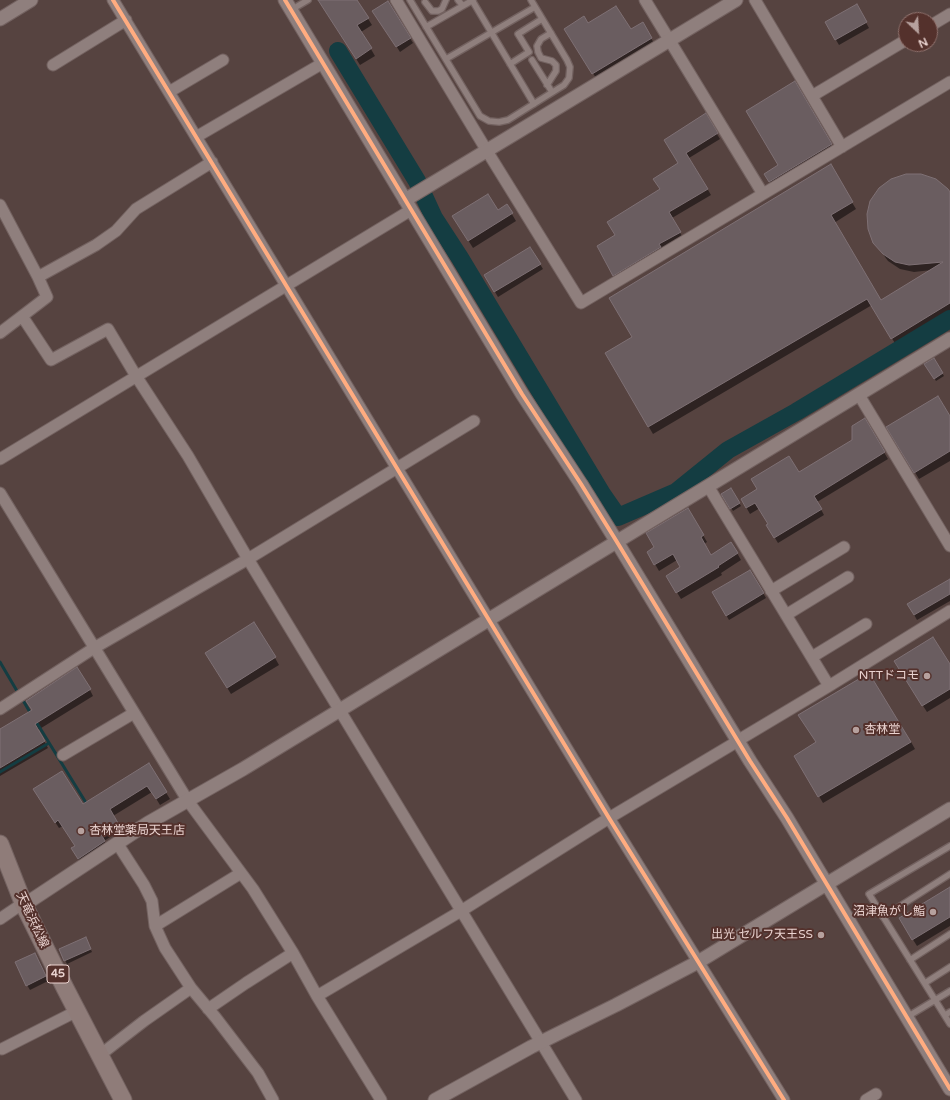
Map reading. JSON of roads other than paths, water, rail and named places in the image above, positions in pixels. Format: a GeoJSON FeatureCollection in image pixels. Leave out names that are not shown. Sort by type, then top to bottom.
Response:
{"type":"FeatureCollection","features":[{"type":"Feature","properties":{"kind":"main road","name":"天竜浜松線"},"geometry":{"type":"LineString","coordinates":[[0,844],[24,905],[77,1011],[124,1100]]}},
{"type":"Feature","properties":{"kind":"street"},"geometry":{"type":"LineString","coordinates":[[0,19],[31,0]]}},
{"type":"Feature","properties":{"kind":"street"},"geometry":{"type":"LineString","coordinates":[[113,0],[489,620],[784,1100]]}},
{"type":"Feature","properties":{"kind":"street"},"geometry":{"type":"LineString","coordinates":[[396,0],[581,303],[950,82]]}},
{"type":"Feature","properties":{"kind":"street"},"geometry":{"type":"LineString","coordinates":[[646,0],[763,194]]}},
{"type":"Feature","properties":{"kind":"street"},"geometry":{"type":"LineString","coordinates":[[0,459],[287,285],[415,197],[487,151],[736,0]]}},
{"type":"Feature","properties":{"kind":"street"},"geometry":{"type":"LineString","coordinates":[[755,0],[842,147]]}},
{"type":"Feature","properties":{"kind":"street"},"geometry":{"type":"LineString","coordinates":[[288,5],[323,63],[415,197],[522,394],[581,484],[742,738],[776,801],[950,1090]]}},
{"type":"Feature","properties":{"kind":"street"},"geometry":{"type":"LineString","coordinates":[[938,21],[950,14]]}},
{"type":"Feature","properties":{"kind":"street"},"geometry":{"type":"LineString","coordinates":[[53,65],[126,20]]}},
{"type":"Feature","properties":{"kind":"street"},"geometry":{"type":"LineString","coordinates":[[812,96],[898,45]]}},
{"type":"Feature","properties":{"kind":"street"},"geometry":{"type":"LineString","coordinates":[[170,92],[223,60]]}},
{"type":"Feature","properties":{"kind":"street"},"geometry":{"type":"LineString","coordinates":[[196,137],[323,63]]}},
{"type":"Feature","properties":{"kind":"street"},"geometry":{"type":"LineString","coordinates":[[38,277],[96,245],[116,232],[136,209],[212,162]]}},
{"type":"Feature","properties":{"kind":"street"},"geometry":{"type":"LineString","coordinates":[[0,205],[47,297],[0,332]]}},
{"type":"Feature","properties":{"kind":"street"},"geometry":{"type":"LineString","coordinates":[[22,316],[51,360],[108,329],[136,376],[188,456],[248,560],[576,1100]]}},
{"type":"Feature","properties":{"kind":"street"},"geometry":{"type":"LineString","coordinates":[[0,919],[16,908],[24,905],[148,823],[243,769],[950,339]]}},
{"type":"Feature","properties":{"kind":"street"},"geometry":{"type":"LineString","coordinates":[[859,395],[950,546]]}},
{"type":"Feature","properties":{"kind":"street"},"geometry":{"type":"LineString","coordinates":[[0,709],[94,648],[248,560],[474,421]]}},
{"type":"Feature","properties":{"kind":"street"},"geometry":{"type":"LineString","coordinates":[[708,486],[829,686]]}},
{"type":"Feature","properties":{"kind":"street"},"geometry":{"type":"LineString","coordinates":[[0,493],[188,801],[253,889],[381,1100]]}},
{"type":"Feature","properties":{"kind":"street"},"geometry":{"type":"LineString","coordinates":[[771,591],[844,547]]}},
{"type":"Feature","properties":{"kind":"street"},"geometry":{"type":"LineString","coordinates":[[786,615],[848,577]]}},
{"type":"Feature","properties":{"kind":"street"},"geometry":{"type":"LineString","coordinates":[[317,996],[461,911],[610,818],[950,611]]}},
{"type":"Feature","properties":{"kind":"street"},"geometry":{"type":"LineString","coordinates":[[812,657],[866,624]]}},
{"type":"Feature","properties":{"kind":"street"},"geometry":{"type":"LineString","coordinates":[[63,755],[134,713]]}},
{"type":"Feature","properties":{"kind":"street"},"geometry":{"type":"LineString","coordinates":[[436,1100],[541,1042],[698,962],[949,812]]}},
{"type":"Feature","properties":{"kind":"street"},"geometry":{"type":"LineString","coordinates":[[117,843],[144,885],[152,901],[155,926],[165,948],[191,988],[258,1073],[273,1100]]}},
{"type":"Feature","properties":{"kind":"street"},"geometry":{"type":"LineString","coordinates":[[155,926],[241,873]]}},
{"type":"Feature","properties":{"kind":"street"},"geometry":{"type":"LineString","coordinates":[[208,1009],[293,953]]}},
{"type":"Feature","properties":{"kind":"street"},"geometry":{"type":"LineString","coordinates":[[100,1055],[144,1021],[191,988]]}},
{"type":"Feature","properties":{"kind":"street"},"geometry":{"type":"LineString","coordinates":[[2,1049],[77,1011]]}},
{"type":"Feature","properties":{"kind":"street"},"geometry":{"type":"LineString","coordinates":[[866,1100],[876,1094]]}},
{"type":"Feature","properties":{"kind":"lane"},"geometry":{"type":"LineString","coordinates":[[288,5],[308,0]]}},
{"type":"Feature","properties":{"kind":"lane"},"geometry":{"type":"LineString","coordinates":[[410,0],[480,116],[489,121],[499,122],[508,120],[534,104],[564,85],[569,78],[570,67],[530,0]]}},
{"type":"Feature","properties":{"kind":"lane"},"geometry":{"type":"LineString","coordinates":[[415,8],[426,1],[432,11],[438,11],[442,9],[446,0]]}},
{"type":"Feature","properties":{"kind":"lane"},"geometry":{"type":"LineString","coordinates":[[458,0],[463,6]]}},
{"type":"Feature","properties":{"kind":"lane"},"geometry":{"type":"LineString","coordinates":[[426,27],[472,0],[534,104]]}},
{"type":"Feature","properties":{"kind":"lane"},"geometry":{"type":"LineString","coordinates":[[446,59],[535,7]]}},
{"type":"Feature","properties":{"kind":"lane"},"geometry":{"type":"LineString","coordinates":[[510,64],[529,52],[518,34],[542,19]]}},
{"type":"Feature","properties":{"kind":"lane"},"geometry":{"type":"LineString","coordinates":[[547,85],[556,71],[556,65],[541,58],[537,46],[541,39],[551,33]]}},
{"type":"Feature","properties":{"kind":"lane"},"geometry":{"type":"LineString","coordinates":[[532,60],[552,92]]}},
{"type":"Feature","properties":{"kind":"lane"},"geometry":{"type":"LineString","coordinates":[[949,848],[869,894],[935,1000],[947,1013],[950,1024]]}},
{"type":"Feature","properties":{"kind":"lane"},"geometry":{"type":"LineString","coordinates":[[883,917],[950,874]]}},
{"type":"Feature","properties":{"kind":"lane"},"geometry":{"type":"LineString","coordinates":[[910,960],[950,934]]}},
{"type":"Feature","properties":{"kind":"lane"},"geometry":{"type":"LineString","coordinates":[[925,983],[950,967]]}},
{"type":"Feature","properties":{"kind":"lane"},"geometry":{"type":"LineString","coordinates":[[907,1017],[950,991]]}},
{"type":"Feature","properties":{"kind":"waterway"},"geometry":{"type":"LineString","coordinates":[[338,51],[417,181],[434,218],[460,258],[602,494],[618,517],[676,492],[728,450],[796,412],[950,319]]}},
{"type":"Feature","properties":{"kind":"waterway"},"geometry":{"type":"LineString","coordinates":[[0,662],[17,691]]}},
{"type":"Feature","properties":{"kind":"waterway"},"geometry":{"type":"LineString","coordinates":[[24,702],[31,714]]}},
{"type":"Feature","properties":{"kind":"waterway"},"geometry":{"type":"LineString","coordinates":[[35,720],[88,806]]}},
{"type":"Feature","properties":{"kind":"waterway"},"geometry":{"type":"LineString","coordinates":[[0,772],[49,743]]}},
{"type":"Feature","properties":{"kind":"place","name":"NTTドコモ"},"geometry":{"type":"Point","coordinates":[927,676]}},
{"type":"Feature","properties":{"kind":"place","name":"杏林堂"},"geometry":{"type":"Point","coordinates":[856,730]}},
{"type":"Feature","properties":{"kind":"place","name":"杏林堂薬局天王店"},"geometry":{"type":"Point","coordinates":[81,831]}},
{"type":"Feature","properties":{"kind":"place","name":"沼津魚がし鮨"},"geometry":{"type":"Point","coordinates":[933,912]}},
{"type":"Feature","properties":{"kind":"place","name":"出光 セルフ天王SS"},"geometry":{"type":"Point","coordinates":[821,935]}}]}
